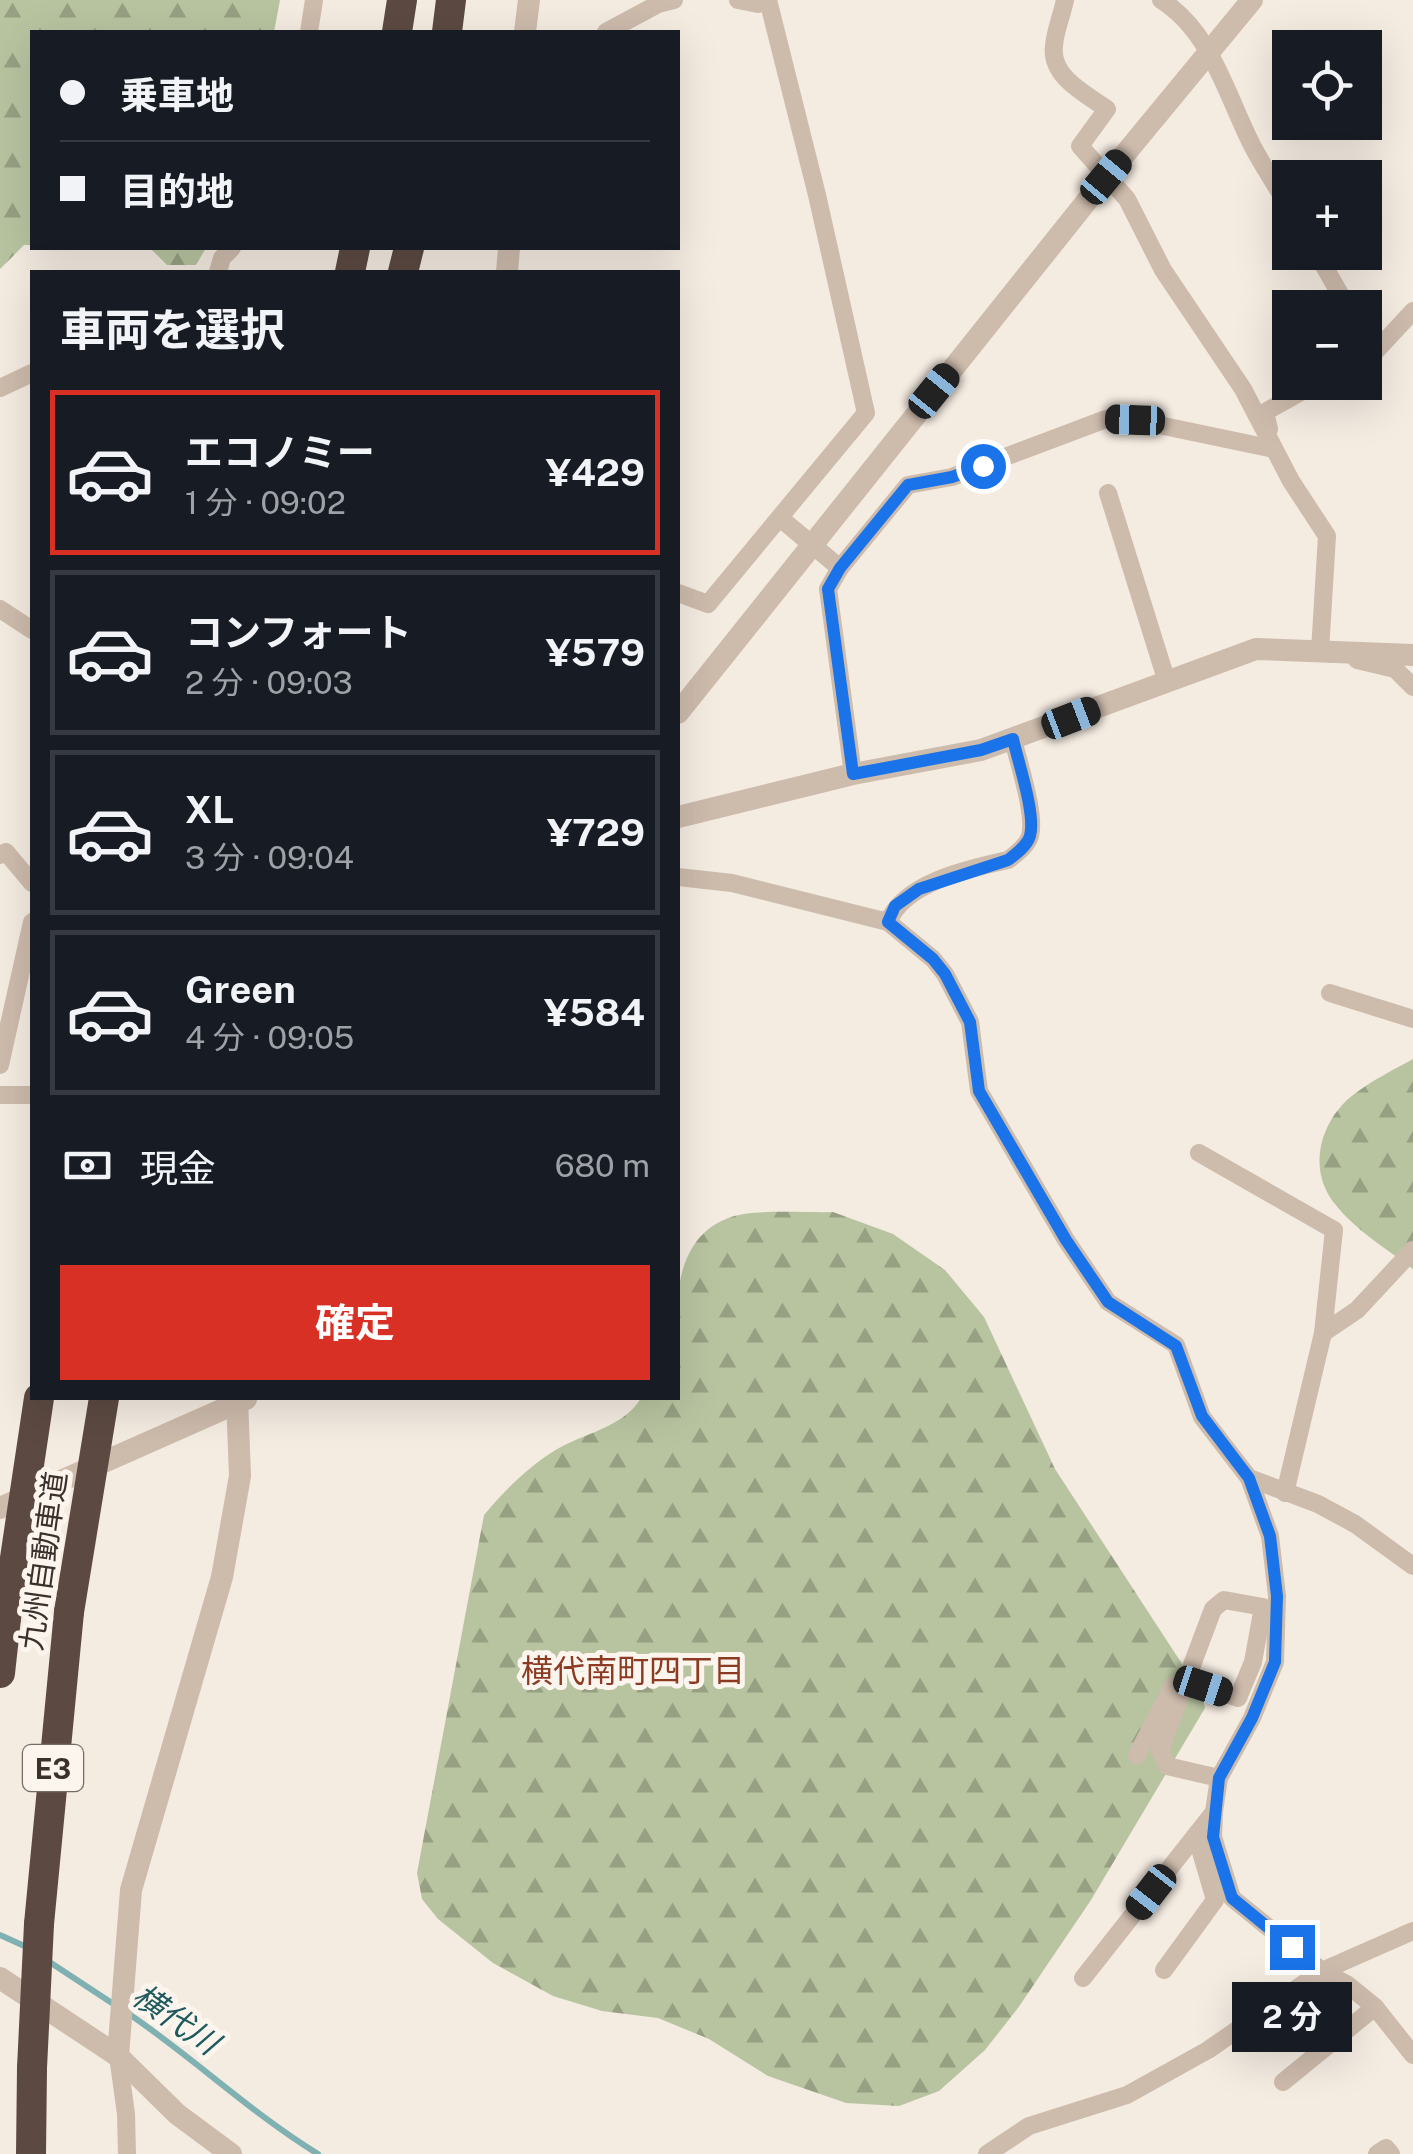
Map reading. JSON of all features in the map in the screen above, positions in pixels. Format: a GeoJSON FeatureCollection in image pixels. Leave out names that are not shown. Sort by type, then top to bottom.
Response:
{"type":"FeatureCollection","features":[{"type":"Feature","properties":{"kind":"highway"},"geometry":{"type":"LineString","coordinates":[[386,30],[389,0]]}},
{"type":"Feature","properties":{"kind":"highway"},"geometry":{"type":"LineString","coordinates":[[397,30],[402,0]]}},
{"type":"Feature","properties":{"kind":"highway"},"geometry":{"type":"LineString","coordinates":[[447,30],[451,0]]}},
{"type":"Feature","properties":{"kind":"highway","name":"九州自動車道"},"geometry":{"type":"LineString","coordinates":[[0,1673],[39,1400]]}},
{"type":"Feature","properties":{"kind":"highway","name":"九州自動車道"},"geometry":{"type":"LineString","coordinates":[[30,2154],[38,1924],[70,1612],[104,1400]]}},
{"type":"Feature","properties":{"kind":"street"},"geometry":{"type":"LineString","coordinates":[[309,30],[314,0]]}},
{"type":"Feature","properties":{"kind":"street"},"geometry":{"type":"LineString","coordinates":[[529,0],[532,30]]}},
{"type":"Feature","properties":{"kind":"street"},"geometry":{"type":"LineString","coordinates":[[610,30],[658,4],[674,0]]}},
{"type":"Feature","properties":{"kind":"street"},"geometry":{"type":"LineString","coordinates":[[680,594],[708,604],[866,413],[817,195],[767,0],[758,4],[738,0]]}},
{"type":"Feature","properties":{"kind":"street"},"geometry":{"type":"LineString","coordinates":[[1065,0],[1054,61],[1064,77],[1108,109],[1080,146],[1128,199],[1162,270],[1243,389],[1327,536],[1320,651]]}},
{"type":"Feature","properties":{"kind":"street"},"geometry":{"type":"LineString","coordinates":[[1161,0],[1176,9],[1209,52],[1272,178]]}},
{"type":"Feature","properties":{"kind":"street"},"geometry":{"type":"LineString","coordinates":[[680,710],[810,544],[1252,0]]}},
{"type":"Feature","properties":{"kind":"street"},"geometry":{"type":"LineString","coordinates":[[1382,337],[1413,312]]}},
{"type":"Feature","properties":{"kind":"street"},"geometry":{"type":"LineString","coordinates":[[0,388],[30,374]]}},
{"type":"Feature","properties":{"kind":"street"},"geometry":{"type":"LineString","coordinates":[[1274,449],[1265,412],[1287,400]]}},
{"type":"Feature","properties":{"kind":"street"},"geometry":{"type":"LineString","coordinates":[[853,774],[828,589],[840,568],[908,485],[952,477],[1106,419],[1135,420],[1274,449]]}},
{"type":"Feature","properties":{"kind":"street"},"geometry":{"type":"LineString","coordinates":[[1108,493],[1167,682]]}},
{"type":"Feature","properties":{"kind":"street"},"geometry":{"type":"LineString","coordinates":[[780,518],[840,568]]}},
{"type":"Feature","properties":{"kind":"street"},"geometry":{"type":"LineString","coordinates":[[0,609],[30,629]]}},
{"type":"Feature","properties":{"kind":"street"},"geometry":{"type":"LineString","coordinates":[[680,817],[853,774],[981,750],[1256,649],[1413,656]]}},
{"type":"Feature","properties":{"kind":"street"},"geometry":{"type":"LineString","coordinates":[[1320,651],[1395,668],[1413,687]]}},
{"type":"Feature","properties":{"kind":"street"},"geometry":{"type":"LineString","coordinates":[[888,922],[895,906],[919,889],[1008,860],[1030,837],[1030,818],[1013,739]]}},
{"type":"Feature","properties":{"kind":"street"},"geometry":{"type":"LineString","coordinates":[[0,855],[6,852],[30,881]]}},
{"type":"Feature","properties":{"kind":"street"},"geometry":{"type":"LineString","coordinates":[[680,877],[732,882],[888,922],[945,974],[970,1022],[979,1091],[1066,1240],[1108,1302],[1176,1346],[1202,1416],[1249,1478],[1270,1536],[1277,1596],[1275,1662],[1252,1718],[1219,1778],[1214,1812],[1213,1837],[1232,1898],[1322,1971],[1348,1985],[1375,2007],[1413,2055]]}},
{"type":"Feature","properties":{"kind":"street"},"geometry":{"type":"LineString","coordinates":[[0,1065],[30,931]]}},
{"type":"Feature","properties":{"kind":"street"},"geometry":{"type":"LineString","coordinates":[[1330,993],[1413,1019]]}},
{"type":"Feature","properties":{"kind":"street"},"geometry":{"type":"LineString","coordinates":[[0,1095],[30,1095]]}},
{"type":"Feature","properties":{"kind":"street"},"geometry":{"type":"LineString","coordinates":[[1200,1153],[1334,1230],[1324,1333],[1284,1493]]}},
{"type":"Feature","properties":{"kind":"street"},"geometry":{"type":"LineString","coordinates":[[1324,1333],[1356,1310],[1413,1250]]}},
{"type":"Feature","properties":{"kind":"street"},"geometry":{"type":"LineString","coordinates":[[0,1508],[241,1400],[240,1476],[222,1577],[131,1890],[118,2056],[126,2114],[126,2154]]}},
{"type":"Feature","properties":{"kind":"street"},"geometry":{"type":"LineString","coordinates":[[1249,1478],[1318,1504],[1355,1524],[1413,1566]]}},
{"type":"Feature","properties":{"kind":"street"},"geometry":{"type":"LineString","coordinates":[[1137,1755],[1173,1686],[1186,1680],[1238,1698],[1253,1662],[1263,1607],[1224,1600],[1213,1609],[1186,1680],[1160,1750],[1167,1766],[1219,1778]]}},
{"type":"Feature","properties":{"kind":"street"},"geometry":{"type":"LineString","coordinates":[[1083,1978],[1214,1812]]}},
{"type":"Feature","properties":{"kind":"street"},"geometry":{"type":"LineString","coordinates":[[1164,1970],[1215,1900],[1196,1835]]}},
{"type":"Feature","properties":{"kind":"street"},"geometry":{"type":"LineString","coordinates":[[986,2154],[1029,2126],[1126,2095],[1208,2050],[1322,1971],[1413,1931]]}},
{"type":"Feature","properties":{"kind":"street"},"geometry":{"type":"LineString","coordinates":[[0,1978],[118,2056],[176,2114],[230,2154]]}},
{"type":"Feature","properties":{"kind":"street"},"geometry":{"type":"LineString","coordinates":[[1284,2082],[1375,2007]]}},
{"type":"Feature","properties":{"kind":"street"},"geometry":{"type":"LineString","coordinates":[[1376,2154],[1386,2148],[1391,2154]]}},
{"type":"Feature","properties":{"kind":"green space"},"geometry":{"type":"Polygon","coordinates":[[[0,0],[280,0],[274,30],[30,30],[30,245],[24,245],[0,269],[0,0]]]}},
{"type":"Feature","properties":{"kind":"green space"},"geometry":{"type":"Polygon","coordinates":[[[152,250],[205,250],[196,265],[167,265],[152,250]]]}},
{"type":"Feature","properties":{"kind":"green space"},"geometry":{"type":"Polygon","coordinates":[[[1413,1059],[1413,1269],[1362,1231],[1335,1204],[1321,1176],[1320,1161],[1325,1132],[1342,1106],[1367,1085],[1413,1059]]]}},
{"type":"Feature","properties":{"kind":"green space"},"geometry":{"type":"Polygon","coordinates":[[[766,1212],[833,1212],[893,1234],[945,1270],[984,1317],[1055,1469],[1201,1693],[1205,1708],[1091,1900],[1018,2008],[985,2050],[939,2091],[899,2106],[846,2103],[768,2076],[709,2039],[658,2018],[602,2011],[553,1996],[493,1963],[438,1919],[422,1899],[417,1873],[484,1515],[516,1480],[544,1458],[613,1423],[639,1400],[680,1400],[680,1284],[693,1247],[708,1229],[731,1217],[766,1212]]]}},
{"type":"Feature","properties":{"kind":"waterway","name":"横代川"},"geometry":{"type":"LineString","coordinates":[[0,1935],[31,1949]]}},
{"type":"Feature","properties":{"kind":"waterway","name":"横代川"},"geometry":{"type":"LineString","coordinates":[[45,1959],[118,2007]]}},
{"type":"Feature","properties":{"kind":"waterway","name":"横代川"},"geometry":{"type":"LineString","coordinates":[[129,2014],[318,2154]]}},
{"type":"Feature","properties":{"kind":"district","name":"横代南町四丁目"},"geometry":{"type":"Point","coordinates":[633,1670]}},
{"type":"Feature","properties":{"kind":"route"},"geometry":{"type":"LineString","coordinates":[[983,466],[952,477],[908,485],[840,568],[828,589],[853,774],[981,750],[1013,739],[1030,818],[1030,837],[1008,860],[919,889],[895,906],[888,922],[945,974],[970,1022],[979,1091],[1066,1240],[1108,1302],[1176,1346],[1202,1416],[1249,1478],[1270,1536],[1277,1596],[1275,1662],[1252,1718],[1219,1778],[1213,1837],[1232,1898],[1292,1947]]}}]}
